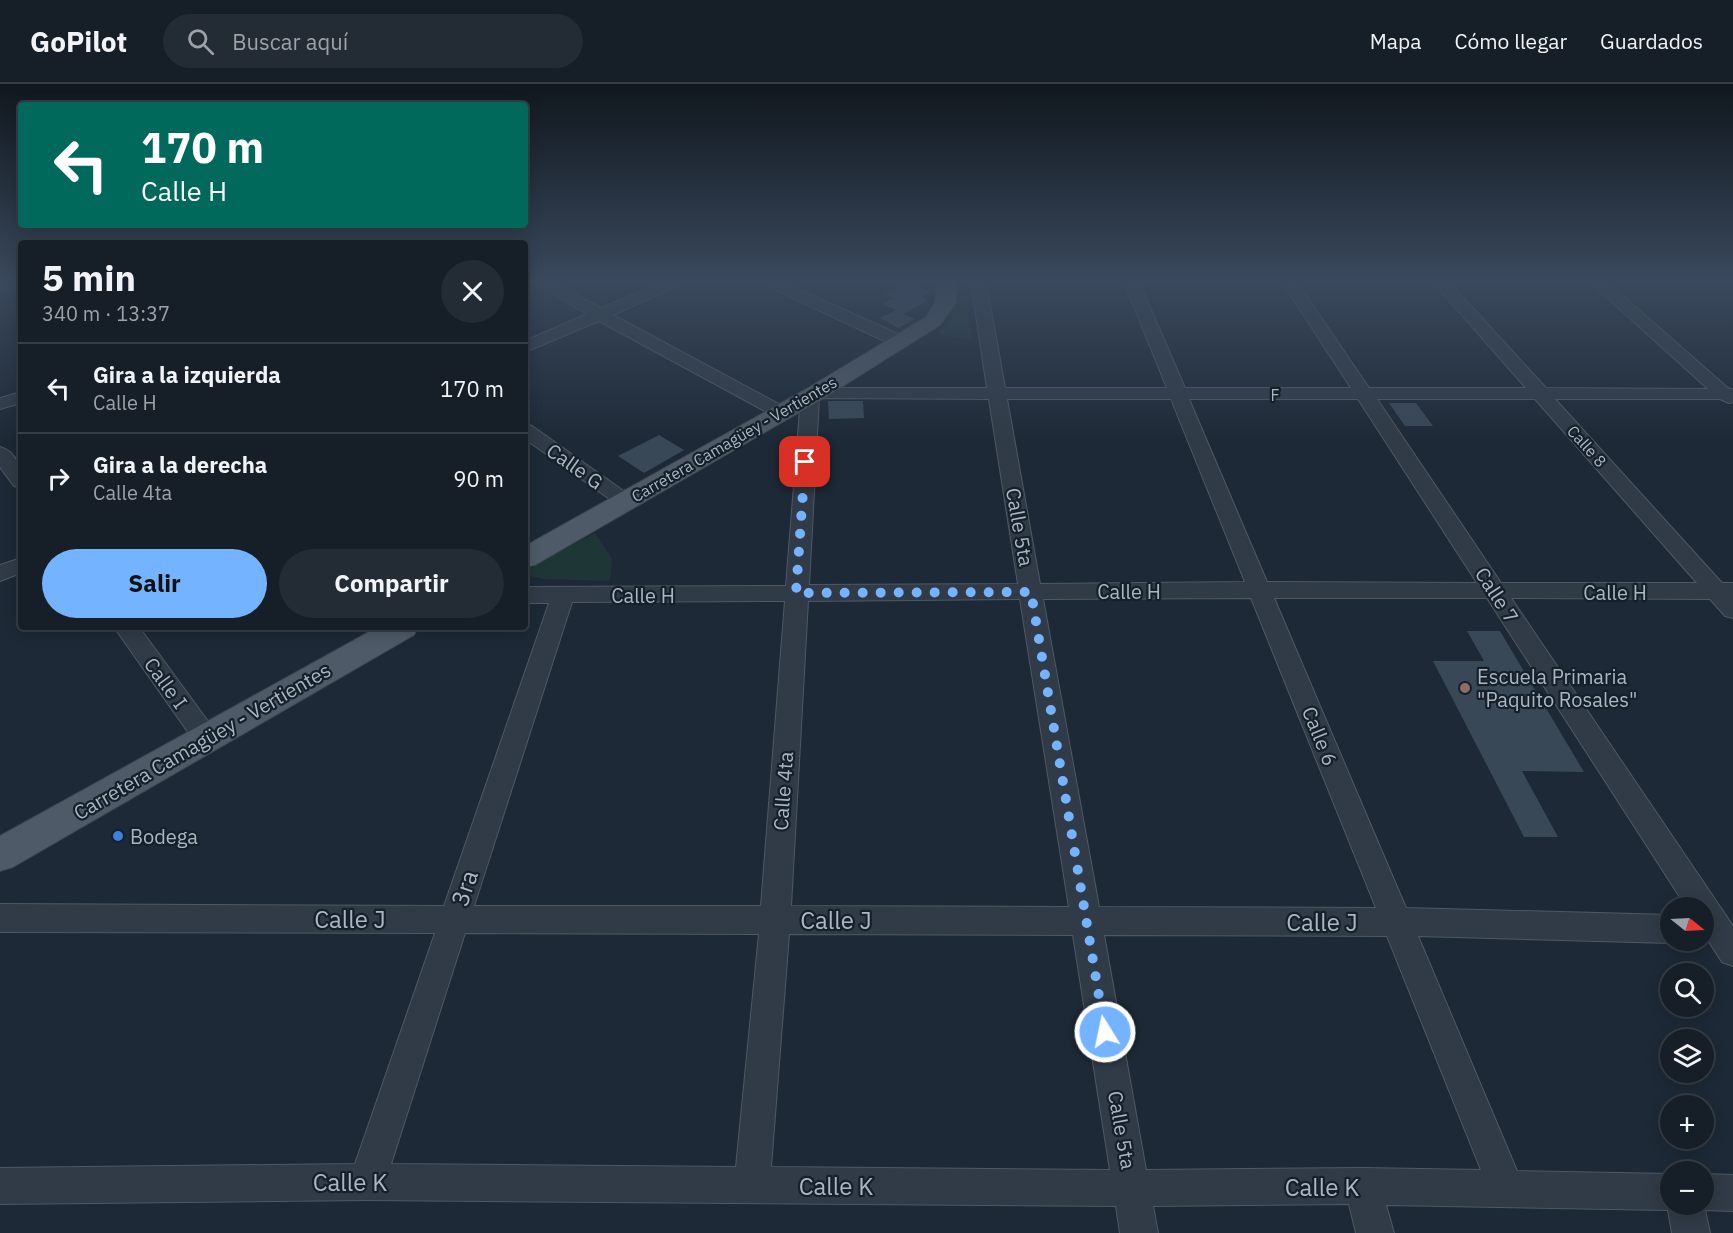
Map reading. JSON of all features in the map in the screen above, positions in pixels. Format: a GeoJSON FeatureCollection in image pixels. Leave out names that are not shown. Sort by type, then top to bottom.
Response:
{"type":"FeatureCollection","features":[{"type":"Feature","properties":{"kind":"main road","name":"Carretera Camagüey - Vertientes"},"geometry":{"type":"LineString","coordinates":[[528,556],[782,413],[910,336]]}},
{"type":"Feature","properties":{"kind":"main road","name":"Carretera Camagüey - Vertientes"},"geometry":{"type":"LineString","coordinates":[[0,855],[398,630]]}},
{"type":"Feature","properties":{"kind":"street"},"geometry":{"type":"LineString","coordinates":[[528,346],[551,336]]}},
{"type":"Feature","properties":{"kind":"street"},"geometry":{"type":"LineString","coordinates":[[638,336],[782,413]]}},
{"type":"Feature","properties":{"kind":"street"},"geometry":{"type":"LineString","coordinates":[[887,336],[901,342]]}},
{"type":"Feature","properties":{"kind":"street","name":"Calle 5ta"},"geometry":{"type":"LineString","coordinates":[[987,336],[1139,1233]]}},
{"type":"Feature","properties":{"kind":"street","name":"Calle 6"},"geometry":{"type":"LineString","coordinates":[[1154,336],[1507,1190]]}},
{"type":"Feature","properties":{"kind":"street","name":"Calle 7"},"geometry":{"type":"LineString","coordinates":[[1326,336],[1695,897]]}},
{"type":"Feature","properties":{"kind":"street","name":"Calle 8"},"geometry":{"type":"LineString","coordinates":[[1488,336],[1540,394],[1725,591],[1733,610]]}},
{"type":"Feature","properties":{"kind":"street"},"geometry":{"type":"LineString","coordinates":[[1660,336],[1730,396]]}},
{"type":"Feature","properties":{"kind":"street","name":"F"},"geometry":{"type":"LineString","coordinates":[[813,395],[1730,396]]}},
{"type":"Feature","properties":{"kind":"street","name":"Calle 4ta"},"geometry":{"type":"LineString","coordinates":[[752,1185],[775,920],[796,593],[813,395]]}},
{"type":"Feature","properties":{"kind":"street"},"geometry":{"type":"LineString","coordinates":[[0,404],[18,398]]}},
{"type":"Feature","properties":{"kind":"street","name":"Calle G"},"geometry":{"type":"LineString","coordinates":[[528,432],[625,501]]}},
{"type":"Feature","properties":{"kind":"street"},"geometry":{"type":"LineString","coordinates":[[0,453],[18,478]]}},
{"type":"Feature","properties":{"kind":"street"},"geometry":{"type":"LineString","coordinates":[[0,574],[18,566]]}},
{"type":"Feature","properties":{"kind":"street","name":"Calle H"},"geometry":{"type":"LineString","coordinates":[[528,596],[1259,590],[1725,591]]}},
{"type":"Feature","properties":{"kind":"street","name":"3ra"},"geometry":{"type":"LineString","coordinates":[[367,1182],[563,595]]}},
{"type":"Feature","properties":{"kind":"street","name":"Calle I"},"geometry":{"type":"LineString","coordinates":[[128,630],[207,738]]}},
{"type":"Feature","properties":{"kind":"street","name":"Calle J"},"geometry":{"type":"LineString","coordinates":[[0,918],[1397,922],[1660,929]]}},
{"type":"Feature","properties":{"kind":"street","name":"Calle K"},"geometry":{"type":"LineString","coordinates":[[0,1186],[367,1182],[1132,1188],[1363,1186],[1660,1192]]}},
{"type":"Feature","properties":{"kind":"street"},"geometry":{"type":"LineString","coordinates":[[1363,1186],[1375,1233]]}},
{"type":"Feature","properties":{"kind":"street"},"geometry":{"type":"LineString","coordinates":[[1714,1192],[1733,1193]]}},
{"type":"Feature","properties":{"kind":"street"},"geometry":{"type":"LineString","coordinates":[[1687,1215],[1690,1233]]}},
{"type":"Feature","properties":{"kind":"green space"},"geometry":{"type":"Polygon","coordinates":[[[949,336],[971,336],[972,341],[949,336]]]}},
{"type":"Feature","properties":{"kind":"green space"},"geometry":{"type":"Polygon","coordinates":[[[595,533],[612,559],[610,581],[542,579],[531,576],[528,568],[595,533]]]}},
{"type":"Feature","properties":{"kind":"building"},"geometry":{"type":"Polygon","coordinates":[[[828,401],[863,401],[864,418],[829,419],[828,401]]]}},
{"type":"Feature","properties":{"kind":"building"},"geometry":{"type":"Polygon","coordinates":[[[1389,403],[1416,403],[1433,426],[1405,426],[1389,403]]]}},
{"type":"Feature","properties":{"kind":"building"},"geometry":{"type":"Polygon","coordinates":[[[659,435],[684,450],[644,473],[618,456],[659,435]]]}},
{"type":"Feature","properties":{"kind":"building"},"geometry":{"type":"Polygon","coordinates":[[[1467,631],[1500,631],[1584,772],[1522,771],[1558,837],[1524,837],[1433,661],[1484,661],[1467,631]]]}},
{"type":"Feature","properties":{"kind":"place","name":"Escuela Primaria \"Paquito Rosales\""},"geometry":{"type":"Point","coordinates":[1465,688]}},
{"type":"Feature","properties":{"kind":"place","name":"Bodega"},"geometry":{"type":"Point","coordinates":[118,836]}},
{"type":"Feature","properties":{"kind":"route"},"geometry":{"type":"LineString","coordinates":[[805,462],[796,593],[1031,592],[1105,1032]]}}]}
